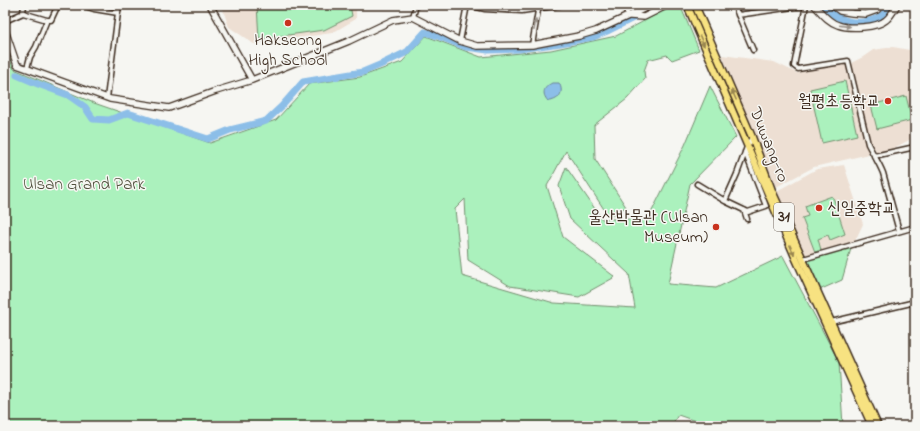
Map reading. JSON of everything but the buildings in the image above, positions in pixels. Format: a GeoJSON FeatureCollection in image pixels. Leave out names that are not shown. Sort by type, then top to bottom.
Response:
{"type":"FeatureCollection","features":[{"type":"Feature","properties":{"kind":"main road"},"geometry":{"type":"LineString","coordinates":[[686,5],[741,129],[746,149],[872,426]]}},
{"type":"Feature","properties":{"kind":"main road","name":"Duwang-ro"},"geometry":{"type":"LineString","coordinates":[[695,5],[752,137],[773,193],[878,426]]}},
{"type":"Feature","properties":{"kind":"street"},"geometry":{"type":"LineString","coordinates":[[23,13],[24,5]]}},
{"type":"Feature","properties":{"kind":"street"},"geometry":{"type":"LineString","coordinates":[[5,21],[23,13],[51,20],[58,5]]}},
{"type":"Feature","properties":{"kind":"street"},"geometry":{"type":"LineString","coordinates":[[82,5],[89,6],[94,9],[118,13]]}},
{"type":"Feature","properties":{"kind":"street"},"geometry":{"type":"LineString","coordinates":[[107,98],[119,5]]}},
{"type":"Feature","properties":{"kind":"street"},"geometry":{"type":"LineString","coordinates":[[210,5],[252,80]]}},
{"type":"Feature","properties":{"kind":"street"},"geometry":{"type":"LineString","coordinates":[[413,17],[416,5]]}},
{"type":"Feature","properties":{"kind":"street"},"geometry":{"type":"LineString","coordinates":[[460,41],[468,5],[503,11],[522,11],[539,7],[560,5]]}},
{"type":"Feature","properties":{"kind":"street"},"geometry":{"type":"LineString","coordinates":[[503,11],[505,5]]}},
{"type":"Feature","properties":{"kind":"street"},"geometry":{"type":"LineString","coordinates":[[620,5],[630,16],[641,17],[644,17],[668,5]]}},
{"type":"Feature","properties":{"kind":"street"},"geometry":{"type":"LineString","coordinates":[[630,16],[636,10],[645,5]]}},
{"type":"Feature","properties":{"kind":"street"},"geometry":{"type":"LineString","coordinates":[[5,30],[17,65],[110,99],[170,108],[216,91],[252,80],[349,41],[393,20],[413,17],[460,41],[477,46],[532,45],[579,36],[596,31],[652,5]]}},
{"type":"Feature","properties":{"kind":"street"},"geometry":{"type":"LineString","coordinates":[[641,17],[664,5]]}},
{"type":"Feature","properties":{"kind":"street"},"geometry":{"type":"LineString","coordinates":[[734,5],[753,50]]}},
{"type":"Feature","properties":{"kind":"street"},"geometry":{"type":"LineString","coordinates":[[738,15],[806,5],[794,64],[795,68],[798,70],[848,60],[868,144],[881,167],[899,231]]}},
{"type":"Feature","properties":{"kind":"street"},"geometry":{"type":"LineString","coordinates":[[814,5],[826,18],[837,25],[858,28],[871,26],[886,20],[898,5]]}},
{"type":"Feature","properties":{"kind":"street"},"geometry":{"type":"LineString","coordinates":[[832,5],[840,11],[866,14],[877,10],[882,5]]}},
{"type":"Feature","properties":{"kind":"street"},"geometry":{"type":"LineString","coordinates":[[532,45],[539,7]]}},
{"type":"Feature","properties":{"kind":"street"},"geometry":{"type":"LineString","coordinates":[[27,68],[30,57],[36,47],[47,20]]}},
{"type":"Feature","properties":{"kind":"street"},"geometry":{"type":"LineString","coordinates":[[725,201],[752,137]]}},
{"type":"Feature","properties":{"kind":"street"},"geometry":{"type":"LineString","coordinates":[[874,156],[915,147]]}},
{"type":"Feature","properties":{"kind":"street"},"geometry":{"type":"LineString","coordinates":[[697,184],[725,201],[748,212],[766,206],[746,149]]}},
{"type":"Feature","properties":{"kind":"street"},"geometry":{"type":"LineString","coordinates":[[744,210],[747,219]]}},
{"type":"Feature","properties":{"kind":"street"},"geometry":{"type":"LineString","coordinates":[[803,259],[915,227]]}},
{"type":"Feature","properties":{"kind":"street"},"geometry":{"type":"LineString","coordinates":[[831,322],[915,302]]}},
{"type":"Feature","properties":{"kind":"shaded area","name":"Hakseong High School"},"geometry":{"type":"Polygon","coordinates":[[[221,5],[356,5],[356,19],[332,33],[254,44],[229,27],[221,5]]]}},
{"type":"Feature","properties":{"kind":"shaded area","name":"월평초등학교"},"geometry":{"type":"Polygon","coordinates":[[[893,47],[915,51],[915,137],[888,151],[877,152],[870,142],[852,65],[853,62],[873,50],[893,47]]]}},
{"type":"Feature","properties":{"kind":"shaded area"},"geometry":{"type":"Polygon","coordinates":[[[722,55],[774,62],[797,73],[844,62],[846,64],[869,154],[814,167],[776,187],[722,55]]]}},
{"type":"Feature","properties":{"kind":"shaded area","name":"신일중학교"},"geometry":{"type":"Polygon","coordinates":[[[844,165],[863,224],[854,243],[803,259],[773,193],[817,169],[844,165]]]}},
{"type":"Feature","properties":{"kind":"green space","name":"Hakseong High School"},"geometry":{"type":"Polygon","coordinates":[[[257,5],[350,5],[352,16],[324,30],[259,39],[257,5]]]}},
{"type":"Feature","properties":{"kind":"green space","name":"Ulsan Grand Park"},"geometry":{"type":"Polygon","coordinates":[[[674,5],[680,5],[699,50],[672,60],[667,55],[648,60],[644,71],[645,79],[627,99],[594,125],[595,159],[626,207],[609,217],[566,151],[547,186],[563,237],[615,277],[579,297],[510,286],[468,260],[465,199],[455,209],[462,276],[554,303],[635,308],[629,274],[570,219],[559,186],[566,167],[602,219],[648,219],[685,145],[710,86],[736,137],[690,184],[668,284],[716,288],[783,256],[839,362],[843,426],[696,426],[698,422],[678,415],[671,426],[5,426],[5,48],[14,69],[94,103],[210,143],[276,120],[309,84],[360,77],[402,62],[426,36],[481,57],[551,50],[616,36],[674,5]]]}},
{"type":"Feature","properties":{"kind":"green space"},"geometry":{"type":"Polygon","coordinates":[[[845,81],[857,135],[822,143],[810,89],[845,81]]]}},
{"type":"Feature","properties":{"kind":"green space"},"geometry":{"type":"Polygon","coordinates":[[[906,96],[912,120],[877,129],[871,105],[906,96]]]}},
{"type":"Feature","properties":{"kind":"green space"},"geometry":{"type":"Polygon","coordinates":[[[832,196],[845,234],[830,240],[828,235],[818,239],[821,250],[815,252],[802,218],[808,216],[805,206],[832,196]]]}},
{"type":"Feature","properties":{"kind":"green space"},"geometry":{"type":"Polygon","coordinates":[[[852,245],[842,280],[817,291],[803,259],[852,245]]]}},
{"type":"Feature","properties":{"kind":"water"},"geometry":{"type":"Polygon","coordinates":[[[552,83],[559,83],[561,93],[555,100],[548,101],[544,90],[552,83]]]}},
{"type":"Feature","properties":{"kind":"waterway"},"geometry":{"type":"LineString","coordinates":[[17,75],[68,95],[85,107],[93,119],[109,120],[128,113],[208,139],[230,130],[266,121],[282,106],[303,82],[363,72],[407,52],[425,32],[466,47],[488,50],[519,49],[593,37],[659,5]]}},
{"type":"Feature","properties":{"kind":"waterway"},"geometry":{"type":"LineString","coordinates":[[823,5],[839,18],[858,22],[877,18],[885,13],[892,5]]}},
{"type":"Feature","properties":{"kind":"place","name":"Hakseong High School"},"geometry":{"type":"Point","coordinates":[288,23]}},
{"type":"Feature","properties":{"kind":"place","name":"월평초등학교"},"geometry":{"type":"Point","coordinates":[888,101]}},
{"type":"Feature","properties":{"kind":"place","name":"신일중학교"},"geometry":{"type":"Point","coordinates":[819,208]}},
{"type":"Feature","properties":{"kind":"place","name":"울산박물관 (Ulsan Museum)"},"geometry":{"type":"Point","coordinates":[716,227]}}]}
